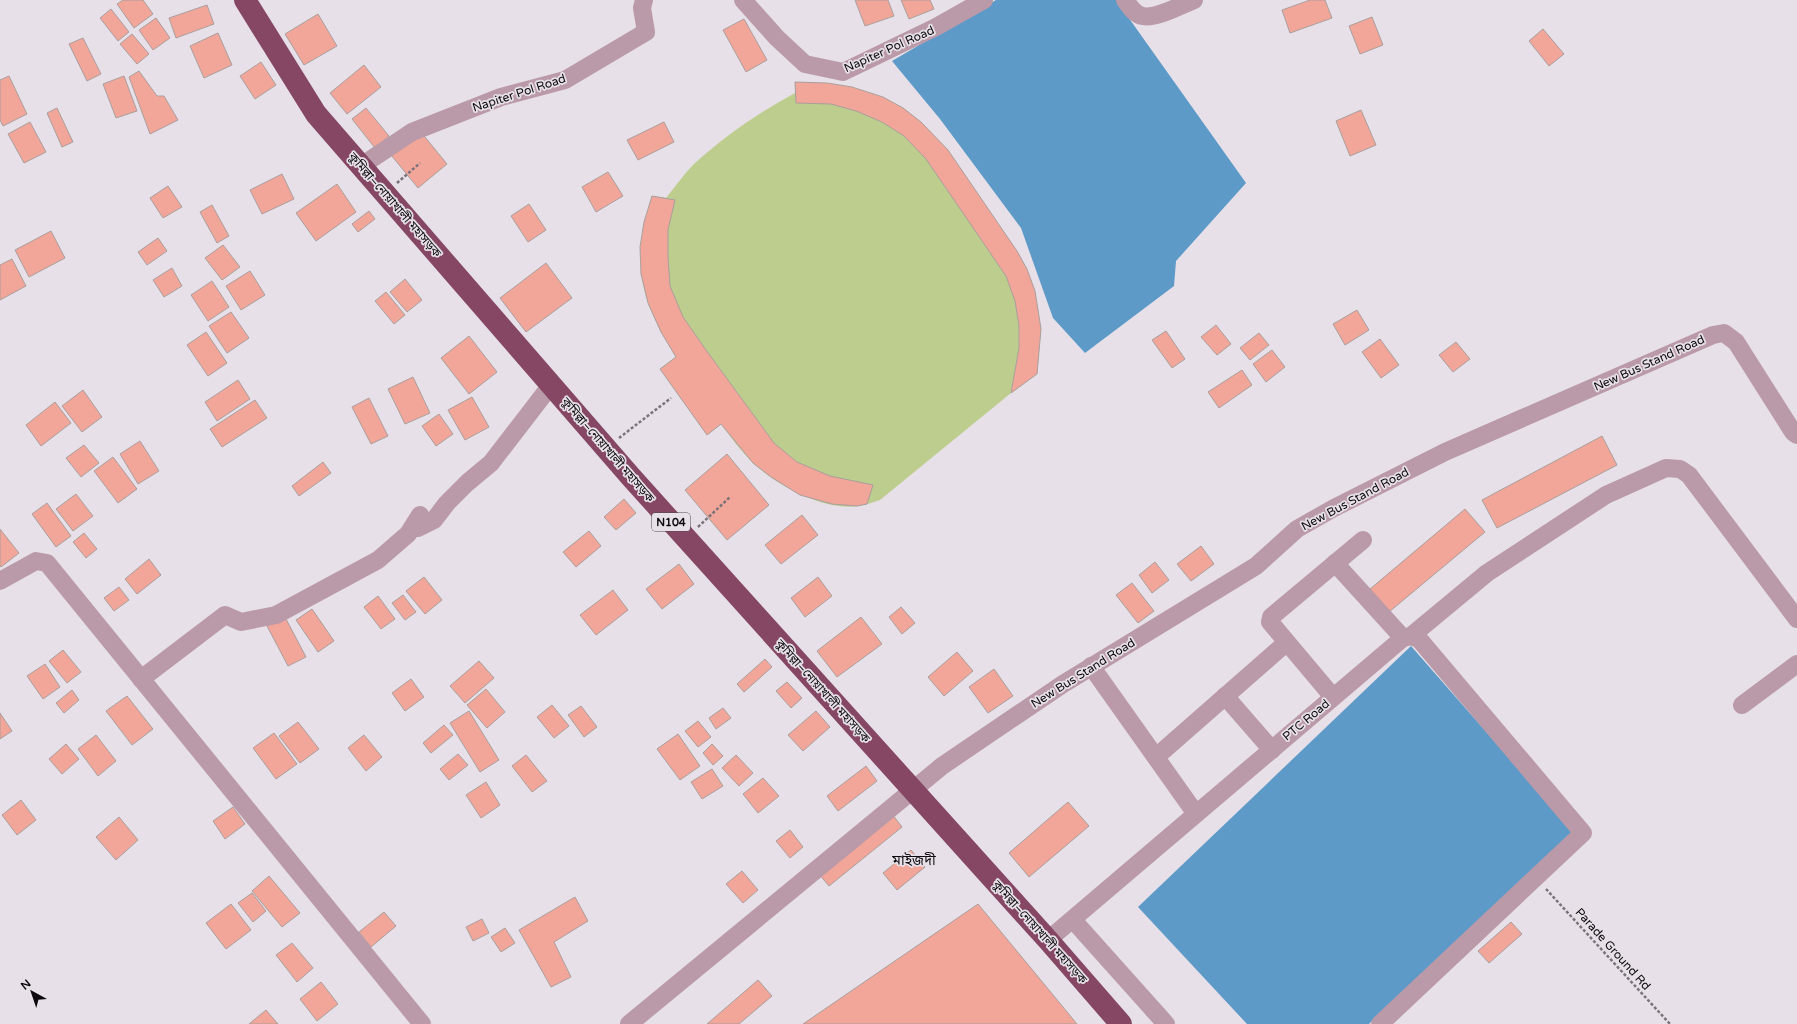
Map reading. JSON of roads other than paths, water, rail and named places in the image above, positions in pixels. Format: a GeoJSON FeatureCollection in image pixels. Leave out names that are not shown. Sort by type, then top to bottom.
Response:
{"type":"FeatureCollection","features":[{"type":"Feature","properties":{"kind":"highway","name":"কুমিল্লা–নোয়াখালী মহাসড়ক"},"geometry":{"type":"LineString","coordinates":[[245,0],[265,29],[316,114],[606,448],[1048,940],[1121,1024]]}},
{"type":"Feature","properties":{"kind":"street","name":"Napiter Pol Road"},"geometry":{"type":"LineString","coordinates":[[361,166],[412,132],[501,97],[565,80],[646,32],[642,8],[644,0]]}},
{"type":"Feature","properties":{"kind":"street","name":"Napiter Pol Road"},"geometry":{"type":"LineString","coordinates":[[743,0],[777,38],[805,64],[843,72],[936,27],[984,0]]}},
{"type":"Feature","properties":{"kind":"street"},"geometry":{"type":"LineString","coordinates":[[1125,0],[1132,10],[1143,16],[1154,16],[1194,0]]}},
{"type":"Feature","properties":{"kind":"street","name":"New Bus Stand Road"},"geometry":{"type":"LineString","coordinates":[[629,1024],[942,766],[1091,666],[1256,566],[1297,529],[1334,508],[1445,452],[1713,335],[1724,333],[1736,342],[1793,432],[1797,435]]}},
{"type":"Feature","properties":{"kind":"street"},"geometry":{"type":"LineString","coordinates":[[141,679],[225,615],[241,622],[276,615],[378,560],[408,534],[420,515],[418,528],[434,520],[447,503],[467,483],[491,463],[551,385]]}},
{"type":"Feature","properties":{"kind":"street","name":"PTC Road"},"geometry":{"type":"LineString","coordinates":[[1048,940],[1334,697],[1486,573],[1606,495],[1666,468],[1680,469],[1689,475],[1797,619]]}},
{"type":"Feature","properties":{"kind":"street"},"geometry":{"type":"LineString","coordinates":[[1334,697],[1272,627],[1270,622],[1271,617],[1362,540]]}},
{"type":"Feature","properties":{"kind":"street"},"geometry":{"type":"LineString","coordinates":[[0,581],[36,561],[47,563],[422,1024]]}},
{"type":"Feature","properties":{"kind":"street"},"geometry":{"type":"LineString","coordinates":[[1335,563],[1407,637],[1419,639],[1546,787],[1583,833],[1380,1024]]}},
{"type":"Feature","properties":{"kind":"street"},"geometry":{"type":"LineString","coordinates":[[1156,757],[1286,643]]}},
{"type":"Feature","properties":{"kind":"street"},"geometry":{"type":"LineString","coordinates":[[1742,706],[1797,664]]}},
{"type":"Feature","properties":{"kind":"street"},"geometry":{"type":"LineString","coordinates":[[1091,666],[1196,814]]}},
{"type":"Feature","properties":{"kind":"street"},"geometry":{"type":"LineString","coordinates":[[1225,696],[1272,750]]}},
{"type":"Feature","properties":{"kind":"street"},"geometry":{"type":"LineString","coordinates":[[1073,920],[1166,1024]]}},
{"type":"Feature","properties":{"kind":"water"},"geometry":{"type":"Polygon","coordinates":[[[996,0],[1116,0],[1246,183],[1176,261],[1174,286],[1085,353],[1053,318],[1021,228],[940,119],[892,61],[996,0]]]}},
{"type":"Feature","properties":{"kind":"water"},"geometry":{"type":"Polygon","coordinates":[[[1411,646],[1573,831],[1369,1024],[1247,1024],[1138,907],[1411,646]]]}},
{"type":"Feature","properties":{"kind":"district","name":"মাইজদী"},"geometry":{"type":"Point","coordinates":[914,860]}}]}
